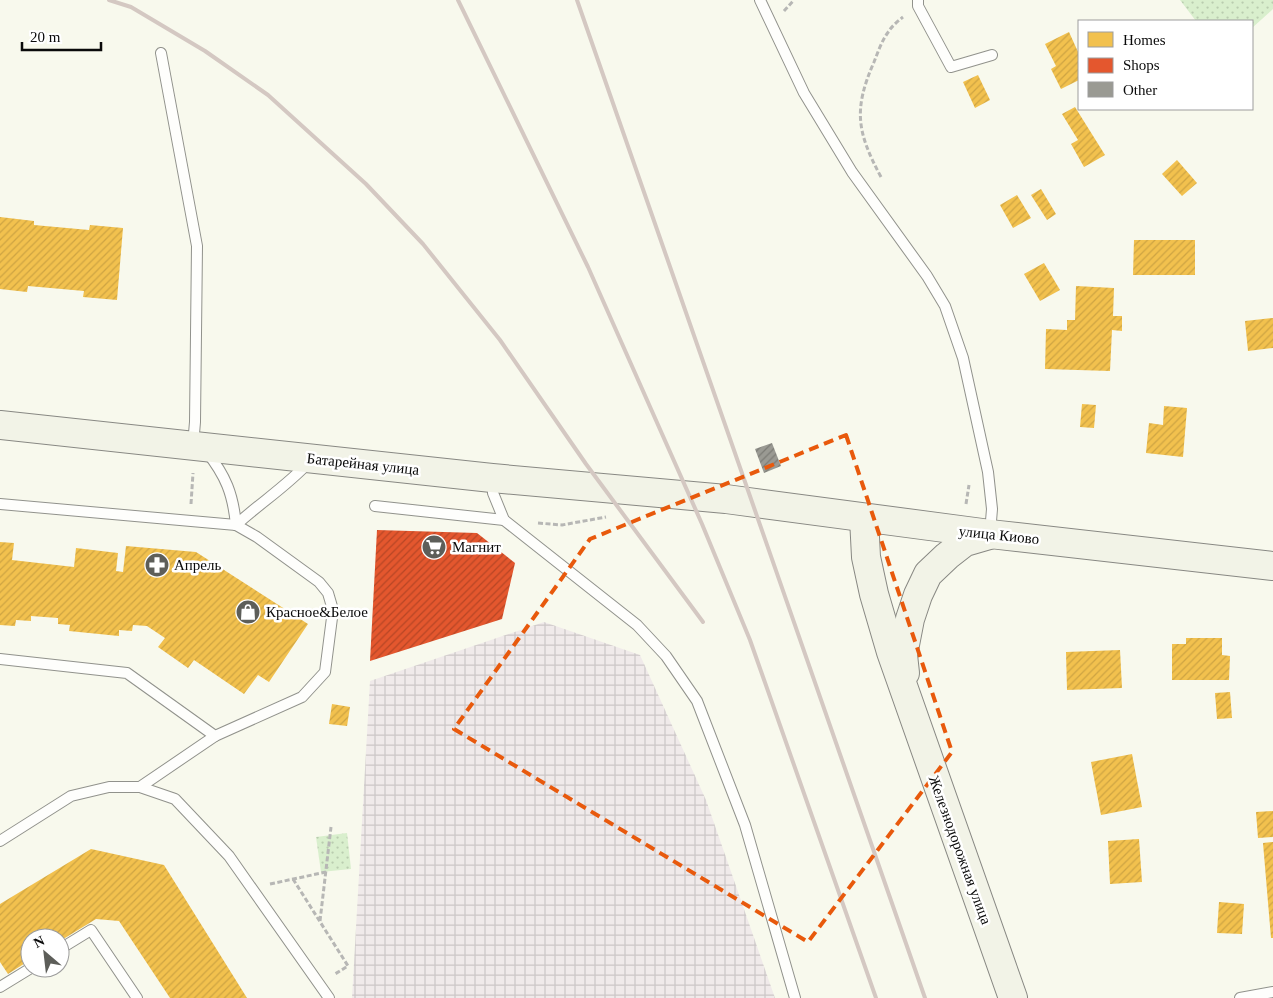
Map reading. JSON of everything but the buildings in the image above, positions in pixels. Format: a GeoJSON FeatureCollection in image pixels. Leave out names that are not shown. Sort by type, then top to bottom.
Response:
{"type":"FeatureCollection","features":[{"type":"Feature","properties":{"kind":"main road","name":"Батарейная улица"},"geometry":{"type":"LineString","coordinates":[[0,425],[492,478],[726,499]]}},
{"type":"Feature","properties":{"kind":"main road","name":"улица Киово"},"geometry":{"type":"LineString","coordinates":[[726,499],[990,534],[1273,566]]}},
{"type":"Feature","properties":{"kind":"main road","name":"Железнодорожная улица"},"geometry":{"type":"LineString","coordinates":[[864,518],[866,557],[874,594],[908,701],[1013,998]]}},
{"type":"Feature","properties":{"kind":"main road","name":"Железнодорожная улица"},"geometry":{"type":"LineString","coordinates":[[908,701],[903,655],[910,619],[928,574],[965,542],[990,534]]}},
{"type":"Feature","properties":{"kind":"lane"},"geometry":{"type":"LineString","coordinates":[[760,0],[804,93],[842,156],[927,276],[945,306],[963,358],[988,472],[992,509],[990,534]]}},
{"type":"Feature","properties":{"kind":"lane"},"geometry":{"type":"LineString","coordinates":[[918,3],[951,68],[992,55]]}},
{"type":"Feature","properties":{"kind":"lane"},"geometry":{"type":"LineString","coordinates":[[161,53],[197,246],[195,422],[198,446],[216,464],[228,483],[234,504],[236,525]]}},
{"type":"Feature","properties":{"kind":"lane"},"geometry":{"type":"LineString","coordinates":[[236,525],[258,505],[297,475],[312,459]]}},
{"type":"Feature","properties":{"kind":"lane"},"geometry":{"type":"LineString","coordinates":[[492,478],[494,493],[504,520],[637,625],[666,656],[697,701],[745,825],[796,998]]}},
{"type":"Feature","properties":{"kind":"lane"},"geometry":{"type":"LineString","coordinates":[[0,504],[236,525],[258,537],[319,582],[328,593],[332,610],[325,672],[302,696],[215,736],[140,787]]}},
{"type":"Feature","properties":{"kind":"lane"},"geometry":{"type":"LineString","coordinates":[[375,506],[504,520]]}},
{"type":"Feature","properties":{"kind":"lane"},"geometry":{"type":"LineString","coordinates":[[0,659],[127,673],[215,736]]}},
{"type":"Feature","properties":{"kind":"lane"},"geometry":{"type":"LineString","coordinates":[[0,841],[71,796],[109,787],[140,787],[175,799],[228,856],[329,998]]}},
{"type":"Feature","properties":{"kind":"lane"},"geometry":{"type":"LineString","coordinates":[[70,943],[91,930],[137,998]]}},
{"type":"Feature","properties":{"kind":"lane"},"geometry":{"type":"LineString","coordinates":[[0,988],[20,975]]}},
{"type":"Feature","properties":{"kind":"lane"},"geometry":{"type":"LineString","coordinates":[[1240,998],[1273,992]]}},
{"type":"Feature","properties":{"kind":"path"},"geometry":{"type":"LineString","coordinates":[[881,178],[865,144],[859,109],[861,98],[868,76],[889,31],[918,3]]}},
{"type":"Feature","properties":{"kind":"path"},"geometry":{"type":"LineString","coordinates":[[191,505],[192,481]]}},
{"type":"Feature","properties":{"kind":"path"},"geometry":{"type":"LineString","coordinates":[[504,520],[562,525],[613,516]]}},
{"type":"Feature","properties":{"kind":"path"},"geometry":{"type":"LineString","coordinates":[[320,922],[331,827]]}},
{"type":"Feature","properties":{"kind":"path"},"geometry":{"type":"LineString","coordinates":[[250,888],[326,872]]}},
{"type":"Feature","properties":{"kind":"path"},"geometry":{"type":"LineString","coordinates":[[293,879],[348,966],[319,984]]}},
{"type":"Feature","properties":{"kind":"highlighted area"},"geometry":{"type":"Polygon","coordinates":[[[846,435],[952,752],[808,942],[454,729],[590,539],[846,435]]]}},
{"type":"Feature","properties":{"kind":"shaded area"},"geometry":{"type":"Polygon","coordinates":[[[544,622],[640,655],[706,800],[775,998],[352,998],[370,681],[544,622]]]}},
{"type":"Feature","properties":{"kind":"green space"},"geometry":{"type":"Polygon","coordinates":[[[1180,0],[1273,0],[1273,9],[1253,27],[1253,20],[1195,20],[1180,0]]]}},
{"type":"Feature","properties":{"kind":"green space"},"geometry":{"type":"Polygon","coordinates":[[[347,833],[351,869],[321,872],[316,837],[347,833]]]}},
{"type":"Feature","properties":{"kind":"railway"},"geometry":{"type":"LineString","coordinates":[[109,0],[131,7],[205,51],[268,95],[366,184],[423,244],[500,340],[586,464],[703,622]]}},
{"type":"Feature","properties":{"kind":"railway"},"geometry":{"type":"LineString","coordinates":[[458,0],[588,267],[702,524],[750,640],[876,998]]}},
{"type":"Feature","properties":{"kind":"railway"},"geometry":{"type":"LineString","coordinates":[[577,0],[925,998]]}},
{"type":"Feature","properties":{"kind":"place","name":"Магнит"},"geometry":{"type":"Point","coordinates":[434,547]}},
{"type":"Feature","properties":{"kind":"place","name":"Апрель"},"geometry":{"type":"Point","coordinates":[157,565]}},
{"type":"Feature","properties":{"kind":"place","name":"Красное&Белое"},"geometry":{"type":"Point","coordinates":[248,612]}}]}
